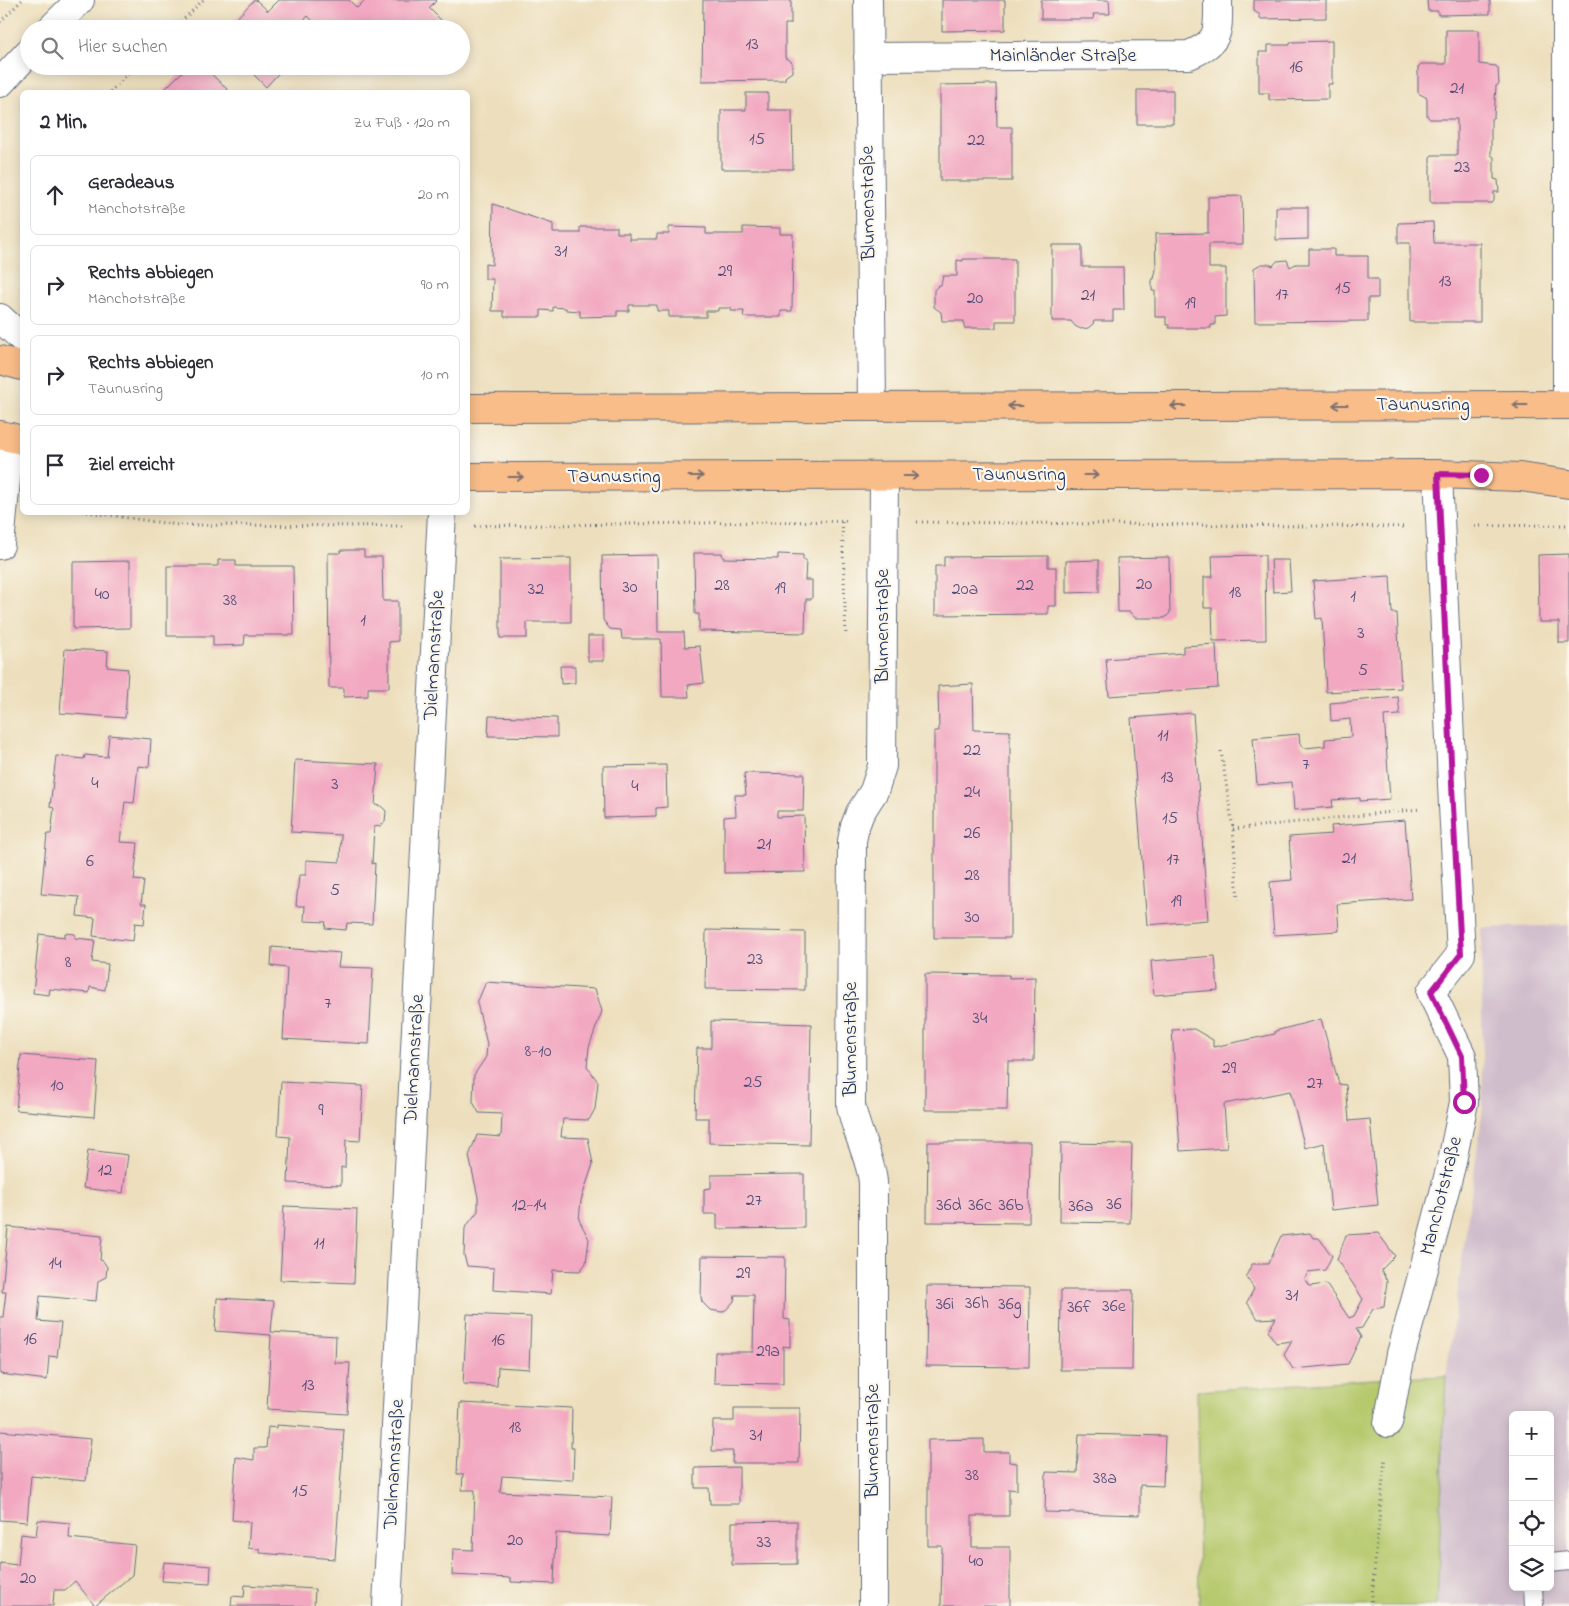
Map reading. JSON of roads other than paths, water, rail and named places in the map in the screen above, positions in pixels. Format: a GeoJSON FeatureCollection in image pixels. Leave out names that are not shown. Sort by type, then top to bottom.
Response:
{"type":"FeatureCollection","features":[{"type":"Feature","properties":{"kind":"main road"},"geometry":{"type":"LineString","coordinates":[[0,360],[20,365]]}},
{"type":"Feature","properties":{"kind":"main road","name":"Taunusring"},"geometry":{"type":"LineString","coordinates":[[470,408],[1568,405]]}},
{"type":"Feature","properties":{"kind":"main road","name":"Taunusring"},"geometry":{"type":"LineString","coordinates":[[470,477],[1438,474],[1520,477],[1569,484]]}},
{"type":"Feature","properties":{"kind":"street"},"geometry":{"type":"LineString","coordinates":[[60,20],[80,0]]}},
{"type":"Feature","properties":{"kind":"street","name":"Blumenstraße"},"geometry":{"type":"LineString","coordinates":[[868,0],[872,407]]}},
{"type":"Feature","properties":{"kind":"street","name":"Mainländer Straße"},"geometry":{"type":"LineString","coordinates":[[868,57],[1189,55],[1202,50],[1210,44],[1218,30],[1218,0]]}},
{"type":"Feature","properties":{"kind":"street"},"geometry":{"type":"LineString","coordinates":[[1567,0],[1568,405]]}},
{"type":"Feature","properties":{"kind":"street"},"geometry":{"type":"LineString","coordinates":[[0,83],[20,62]]}},
{"type":"Feature","properties":{"kind":"street"},"geometry":{"type":"LineString","coordinates":[[0,318],[20,336]]}},
{"type":"Feature","properties":{"kind":"street"},"geometry":{"type":"LineString","coordinates":[[0,545],[11,437]]}},
{"type":"Feature","properties":{"kind":"street","name":"Manchotstraße"},"geometry":{"type":"LineString","coordinates":[[1388,1423],[1401,1354],[1440,1211],[1464,1102],[1462,1056],[1431,992],[1461,954],[1438,474]]}},
{"type":"Feature","properties":{"kind":"street","name":"Blumenstraße"},"geometry":{"type":"LineString","coordinates":[[873,1606],[873,1182],[872,1171],[858,1133],[851,1104],[852,841],[860,813],[874,791],[882,766],[884,476]]}},
{"type":"Feature","properties":{"kind":"street","name":"Dielmannstraße"},"geometry":{"type":"LineString","coordinates":[[387,1606],[442,520]]}},
{"type":"Feature","properties":{"kind":"lane"},"geometry":{"type":"LineString","coordinates":[[1554,1563],[1569,1561]]}},
{"type":"Feature","properties":{"kind":"lane"},"geometry":{"type":"LineString","coordinates":[[1533,1591],[1534,1606]]}}]}
